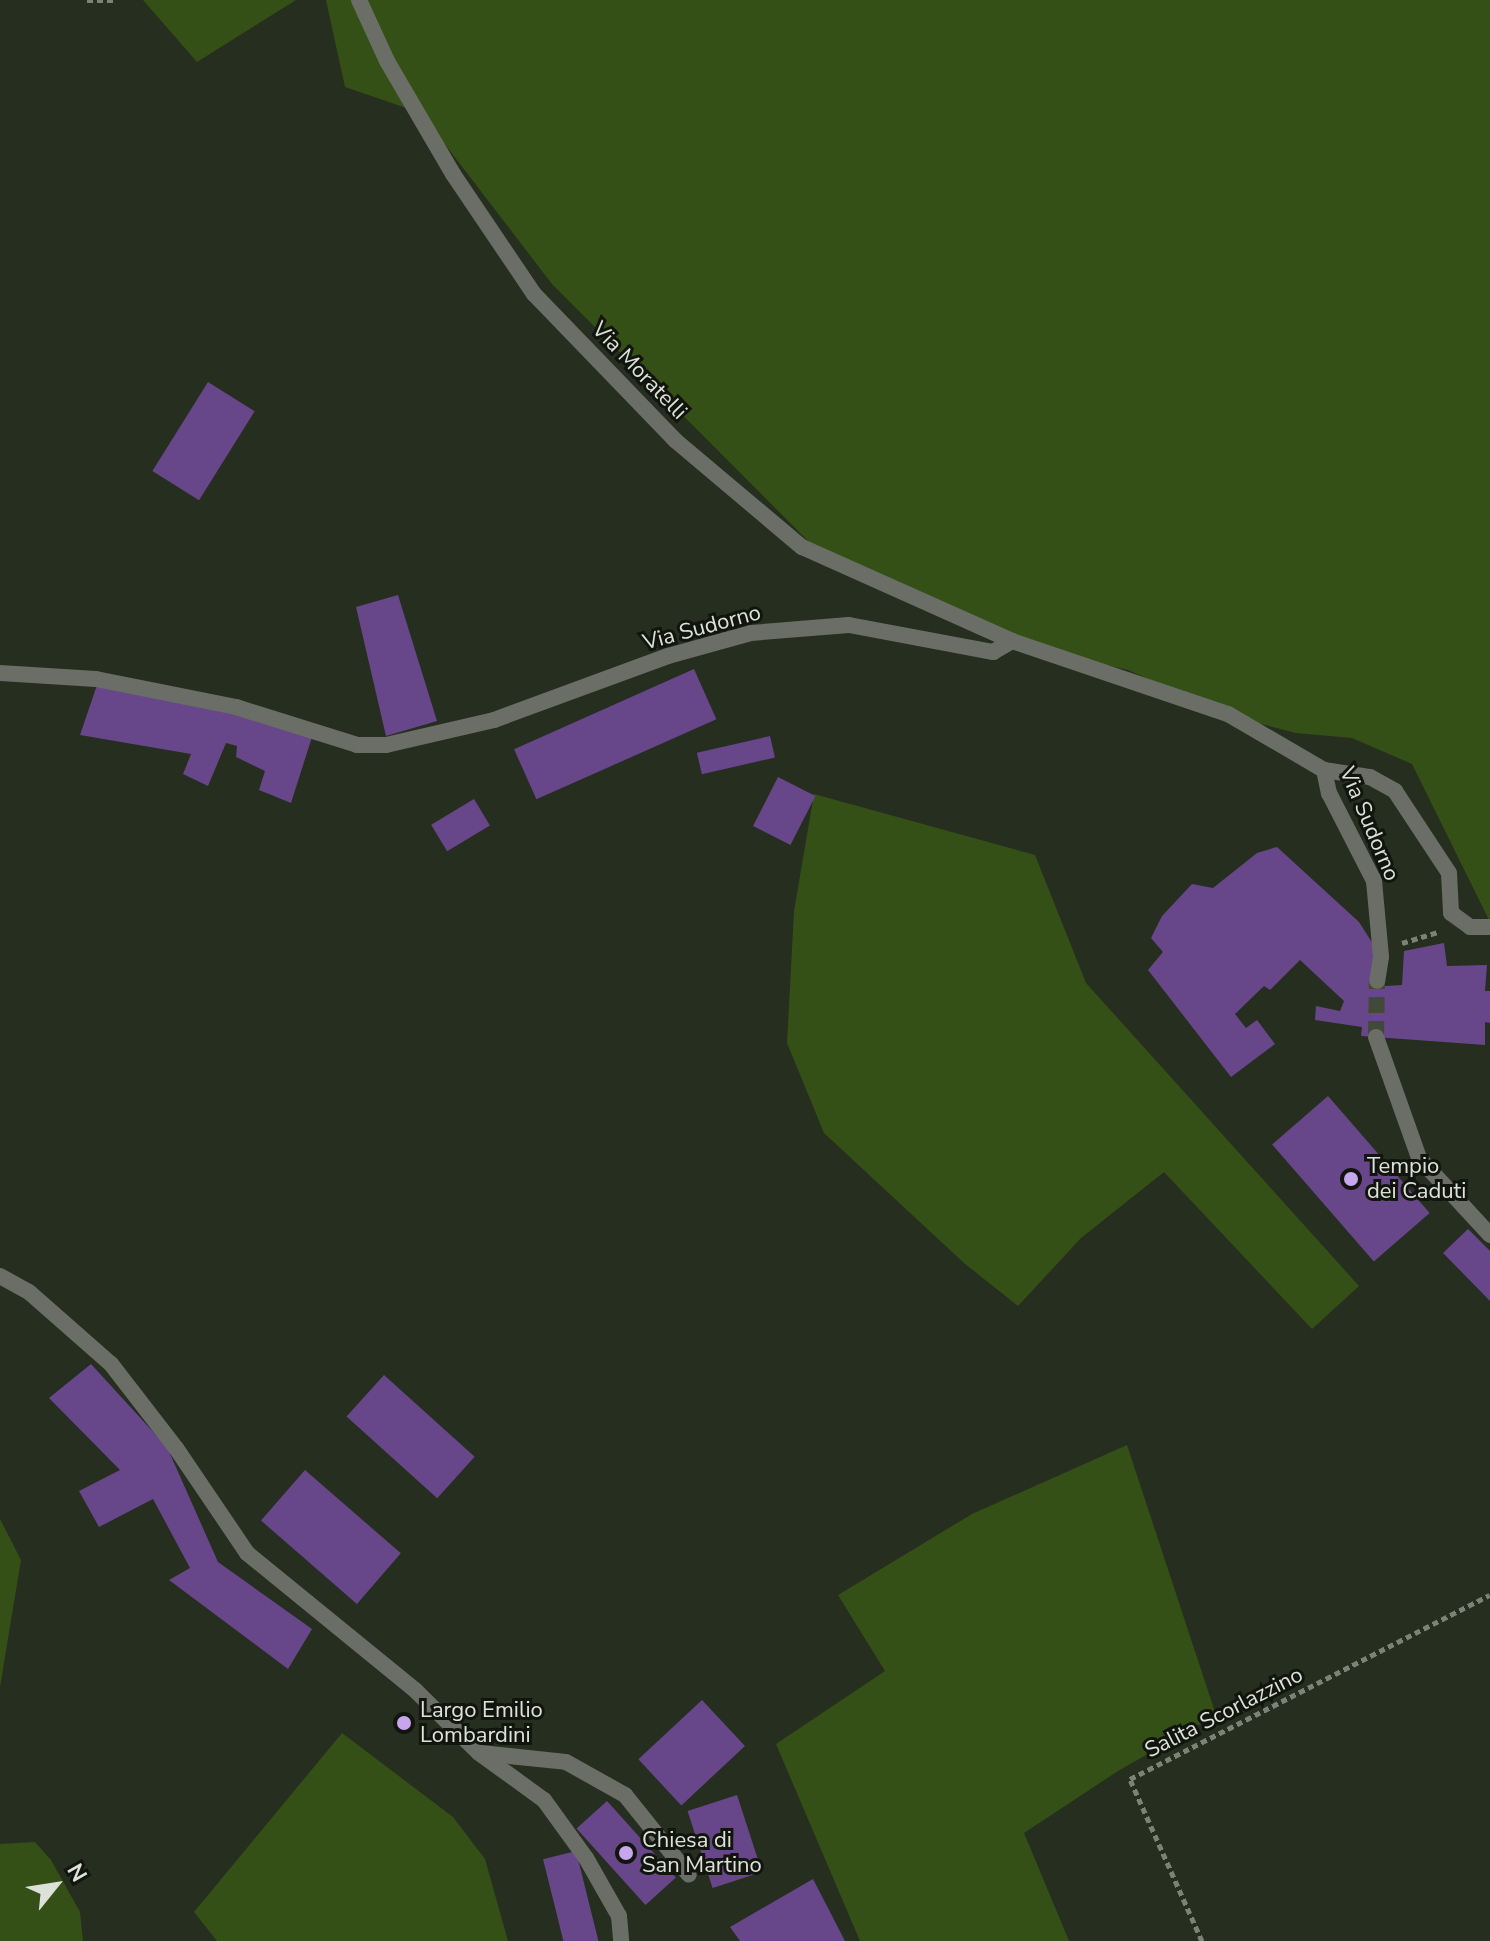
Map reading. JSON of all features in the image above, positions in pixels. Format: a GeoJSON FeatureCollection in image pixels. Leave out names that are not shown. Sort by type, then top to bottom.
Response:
{"type":"FeatureCollection","features":[{"type":"Feature","properties":{"kind":"street","name":"Via Moratelli"},"geometry":{"type":"LineString","coordinates":[[359,0],[387,61],[453,174],[534,294],[676,441],[802,547],[1012,641]]}},
{"type":"Feature","properties":{"kind":"street","name":"Via Sudorno"},"geometry":{"type":"LineString","coordinates":[[0,673],[96,679],[236,707],[357,745],[386,745],[494,720],[668,656],[751,633],[849,625],[993,652],[1012,641],[1228,714],[1324,770],[1329,793],[1374,881],[1381,957],[1377,981]]}},
{"type":"Feature","properties":{"kind":"street"},"geometry":{"type":"LineString","coordinates":[[1324,770],[1370,777],[1395,791],[1449,873],[1451,913],[1470,927],[1490,927]]}},
{"type":"Feature","properties":{"kind":"street"},"geometry":{"type":"LineString","coordinates":[[1376,1037],[1419,1158],[1490,1235]]}},
{"type":"Feature","properties":{"kind":"street"},"geometry":{"type":"LineString","coordinates":[[0,1276],[29,1292],[111,1364],[176,1448],[247,1553],[416,1691],[479,1753],[544,1800],[586,1858],[619,1916],[621,1941]]}},
{"type":"Feature","properties":{"kind":"street"},"geometry":{"type":"LineString","coordinates":[[479,1753],[566,1762],[625,1795],[689,1875]]}},
{"type":"Feature","properties":{"kind":"path"},"geometry":{"type":"LineString","coordinates":[[87,0],[115,0]]}},
{"type":"Feature","properties":{"kind":"path"},"geometry":{"type":"LineString","coordinates":[[1381,957],[1408,940],[1437,932],[1449,936]]}},
{"type":"Feature","properties":{"kind":"path","name":"Salita Scorlazzino"},"geometry":{"type":"LineString","coordinates":[[1202,1941],[1130,1779],[1490,1595]]}},
{"type":"Feature","properties":{"kind":"green space"},"geometry":{"type":"Polygon","coordinates":[[[143,0],[296,0],[197,62],[143,0]]]}},
{"type":"Feature","properties":{"kind":"green space"},"geometry":{"type":"Polygon","coordinates":[[[326,0],[1490,0],[1490,922],[1412,764],[1352,738],[1296,733],[1234,717],[1128,670],[1055,653],[835,568],[552,284],[421,113],[345,87],[326,0]]]}},
{"type":"Feature","properties":{"kind":"green space"},"geometry":{"type":"Polygon","coordinates":[[[814,794],[1035,855],[1086,983],[1359,1286],[1312,1329],[1164,1172],[1081,1238],[1018,1306],[964,1263],[824,1133],[787,1043],[794,911],[814,794]]]}},
{"type":"Feature","properties":{"kind":"green space"},"geometry":{"type":"Polygon","coordinates":[[[1127,1445],[1216,1715],[1118,1771],[1024,1833],[1069,1941],[860,1941],[776,1744],[885,1671],[838,1595],[972,1514],[1127,1445]]]}},
{"type":"Feature","properties":{"kind":"green space"},"geometry":{"type":"Polygon","coordinates":[[[0,1519],[21,1560],[0,1687],[0,1519]]]}},
{"type":"Feature","properties":{"kind":"green space"},"geometry":{"type":"Polygon","coordinates":[[[342,1733],[453,1817],[485,1859],[508,1941],[217,1941],[194,1912],[342,1733]]]}},
{"type":"Feature","properties":{"kind":"green space"},"geometry":{"type":"Polygon","coordinates":[[[35,1842],[51,1860],[80,1912],[83,1941],[0,1941],[0,1844],[35,1842]]]}},
{"type":"Feature","properties":{"kind":"building"},"geometry":{"type":"Polygon","coordinates":[[[208,382],[255,411],[199,500],[152,471],[208,382]]]}},
{"type":"Feature","properties":{"kind":"building"},"geometry":{"type":"Polygon","coordinates":[[[398,595],[437,721],[386,736],[356,607],[398,595]]]}},
{"type":"Feature","properties":{"kind":"building"},"geometry":{"type":"Polygon","coordinates":[[[694,669],[716,719],[536,799],[514,749],[694,669]]]}},
{"type":"Feature","properties":{"kind":"building"},"geometry":{"type":"Polygon","coordinates":[[[97,685],[233,713],[312,737],[291,803],[259,790],[265,771],[236,757],[237,746],[226,743],[208,786],[183,774],[191,754],[80,735],[97,685]]]}},
{"type":"Feature","properties":{"kind":"building"},"geometry":{"type":"Polygon","coordinates":[[[770,736],[775,757],[702,774],[697,753],[770,736]]]}},
{"type":"Feature","properties":{"kind":"building"},"geometry":{"type":"Polygon","coordinates":[[[778,777],[815,796],[790,845],[753,826],[778,777]]]}},
{"type":"Feature","properties":{"kind":"building"},"geometry":{"type":"Polygon","coordinates":[[[474,799],[490,826],[447,851],[431,825],[474,799]]]}},
{"type":"Feature","properties":{"kind":"building"},"geometry":{"type":"Polygon","coordinates":[[[1277,847],[1359,922],[1380,955],[1377,981],[1385,986],[1402,985],[1404,951],[1444,943],[1447,966],[1487,965],[1485,991],[1490,991],[1490,1023],[1485,1022],[1485,1045],[1361,1036],[1362,1027],[1315,1020],[1316,1006],[1340,1011],[1344,1001],[1300,960],[1270,990],[1264,986],[1235,1014],[1246,1028],[1257,1020],[1275,1044],[1231,1077],[1148,970],[1163,952],[1151,938],[1162,916],[1192,884],[1213,888],[1257,853],[1277,847]]]}},
{"type":"Feature","properties":{"kind":"building","name":"Tempio dei Caduti"},"geometry":{"type":"Polygon","coordinates":[[[1328,1096],[1430,1213],[1374,1262],[1272,1145],[1328,1096]]]}},
{"type":"Feature","properties":{"kind":"building"},"geometry":{"type":"Polygon","coordinates":[[[1468,1229],[1490,1251],[1490,1301],[1443,1253],[1468,1229]]]}},
{"type":"Feature","properties":{"kind":"building"},"geometry":{"type":"Polygon","coordinates":[[[91,1364],[167,1447],[218,1562],[312,1629],[288,1669],[169,1580],[190,1568],[153,1499],[99,1527],[79,1491],[120,1470],[49,1398],[91,1364]]]}},
{"type":"Feature","properties":{"kind":"building"},"geometry":{"type":"Polygon","coordinates":[[[384,1375],[475,1457],[437,1498],[347,1417],[384,1375]]]}},
{"type":"Feature","properties":{"kind":"building"},"geometry":{"type":"Polygon","coordinates":[[[305,1470],[401,1553],[357,1604],[261,1521],[305,1470]]]}},
{"type":"Feature","properties":{"kind":"building"},"geometry":{"type":"Polygon","coordinates":[[[702,1700],[745,1746],[681,1805],[638,1759],[702,1700]]]}},
{"type":"Feature","properties":{"kind":"building"},"geometry":{"type":"Polygon","coordinates":[[[737,1795],[762,1872],[713,1888],[688,1811],[737,1795]]]}},
{"type":"Feature","properties":{"kind":"building","name":"Chiesa di San Martino"},"geometry":{"type":"Polygon","coordinates":[[[607,1801],[676,1878],[645,1905],[577,1828],[607,1801]]]}},
{"type":"Feature","properties":{"kind":"building"},"geometry":{"type":"Polygon","coordinates":[[[576,1851],[598,1941],[563,1941],[543,1859],[576,1851]]]}},
{"type":"Feature","properties":{"kind":"building"},"geometry":{"type":"Polygon","coordinates":[[[813,1879],[845,1941],[740,1941],[730,1927],[813,1879]]]}},
{"type":"Feature","properties":{"kind":"tunnel"},"geometry":{"type":"LineString","coordinates":[[1376,1037],[1377,981]]}},
{"type":"Feature","properties":{"kind":"place","name":"Tempio dei Caduti"},"geometry":{"type":"Point","coordinates":[1351,1179]}},
{"type":"Feature","properties":{"kind":"place","name":"Largo Emilio Lombardini"},"geometry":{"type":"Point","coordinates":[404,1723]}},
{"type":"Feature","properties":{"kind":"place","name":"Chiesa di San Martino"},"geometry":{"type":"Point","coordinates":[626,1853]}}]}
